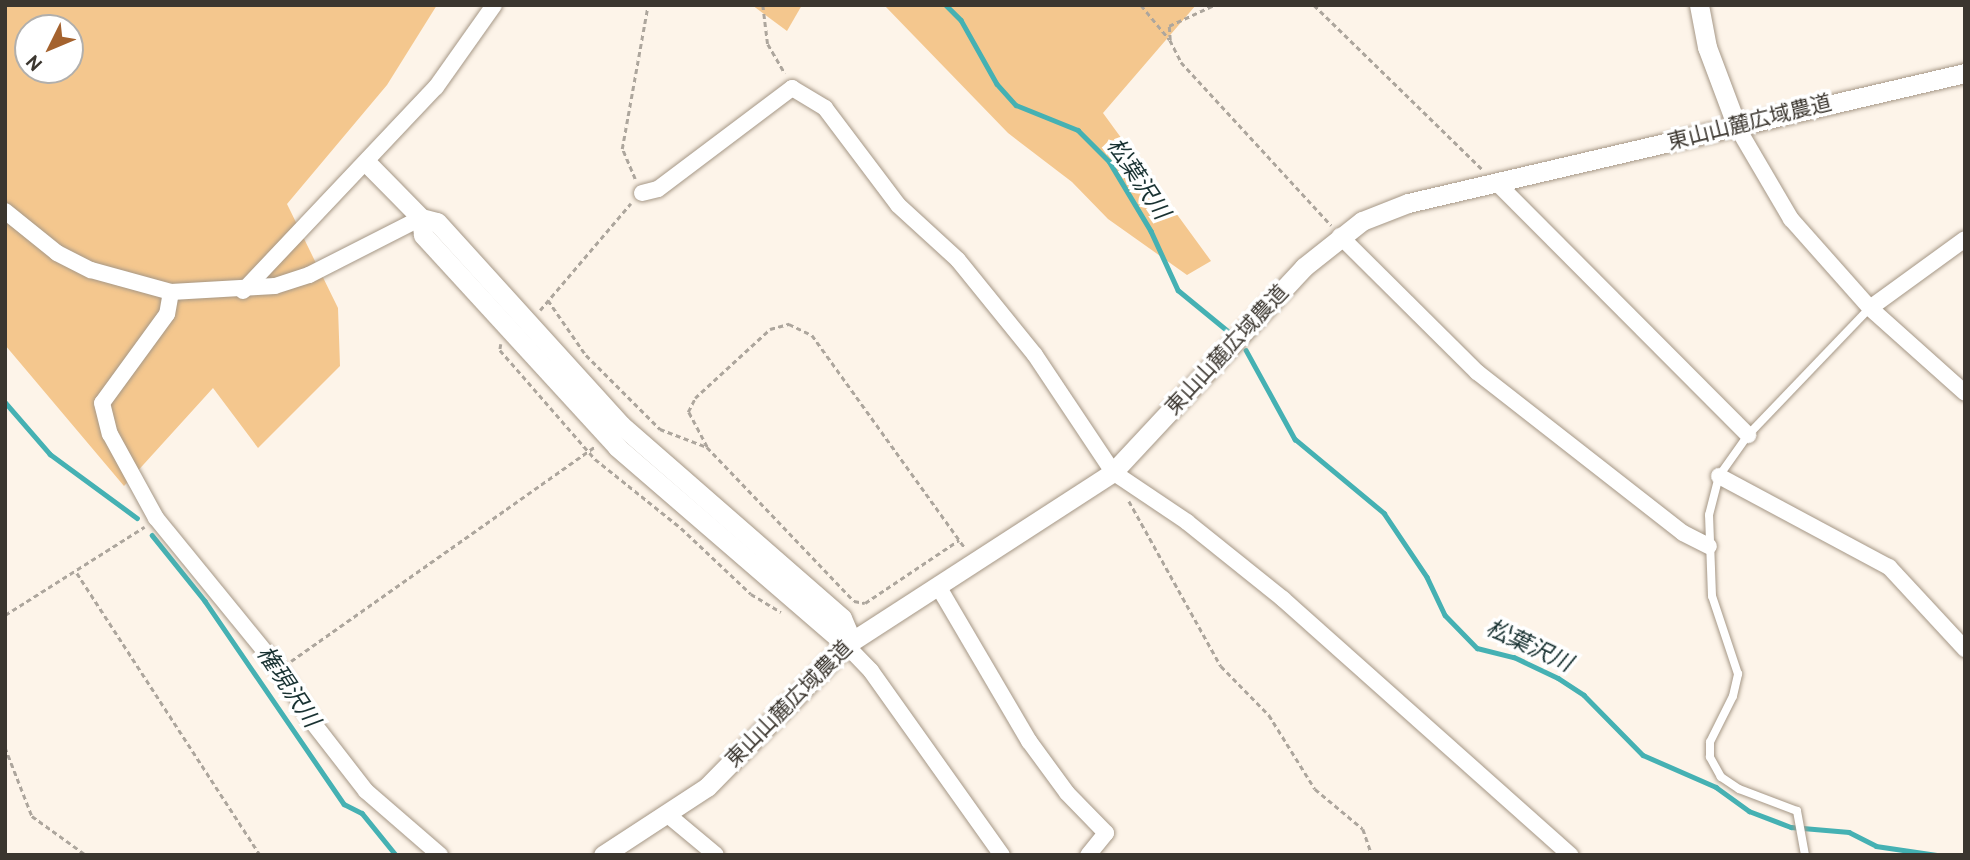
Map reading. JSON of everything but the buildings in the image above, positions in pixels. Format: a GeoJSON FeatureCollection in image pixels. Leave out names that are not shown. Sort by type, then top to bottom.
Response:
{"type":"FeatureCollection","features":[{"type":"Feature","properties":{"kind":"street"},"geometry":{"type":"LineString","coordinates":[[243,291],[368,164],[436,87],[494,5]]}},
{"type":"Feature","properties":{"kind":"street"},"geometry":{"type":"LineString","coordinates":[[1699,5],[1707,47],[1737,127],[1791,219],[1870,308],[1965,393]]}},
{"type":"Feature","properties":{"kind":"street","name":"東山山麓広域農道"},"geometry":{"type":"LineString","coordinates":[[603,855],[668,815],[745,751],[849,643],[1113,472],[1304,267],[1340,236],[1408,203],[1965,73]]}},
{"type":"Feature","properties":{"kind":"street"},"geometry":{"type":"LineString","coordinates":[[642,193],[658,189],[792,88],[825,108],[898,205],[958,260],[1035,355],[1113,472],[1187,523],[1283,599],[1570,855]]}},
{"type":"Feature","properties":{"kind":"street"},"geometry":{"type":"LineString","coordinates":[[368,164],[421,218],[438,222],[527,319],[615,431]]}},
{"type":"Feature","properties":{"kind":"street"},"geometry":{"type":"LineString","coordinates":[[1497,183],[1748,435]]}},
{"type":"Feature","properties":{"kind":"street"},"geometry":{"type":"LineString","coordinates":[[5,211],[49,247],[91,270],[171,292],[243,291],[309,275],[421,218]]}},
{"type":"Feature","properties":{"kind":"street"},"geometry":{"type":"LineString","coordinates":[[421,218],[424,235],[615,431],[842,618],[849,643],[1002,855]]}},
{"type":"Feature","properties":{"kind":"street"},"geometry":{"type":"LineString","coordinates":[[1340,236],[1477,372],[1683,533],[1709,546]]}},
{"type":"Feature","properties":{"kind":"street"},"geometry":{"type":"LineString","coordinates":[[1870,308],[1965,239]]}},
{"type":"Feature","properties":{"kind":"street"},"geometry":{"type":"LineString","coordinates":[[171,292],[167,314],[102,403],[110,435],[156,518],[279,669],[314,724],[366,791],[440,855]]}},
{"type":"Feature","properties":{"kind":"street"},"geometry":{"type":"LineString","coordinates":[[1719,476],[1889,568],[1965,649]]}},
{"type":"Feature","properties":{"kind":"street"},"geometry":{"type":"LineString","coordinates":[[937,586],[1029,741],[1067,793],[1106,833],[1088,855]]}},
{"type":"Feature","properties":{"kind":"street"},"geometry":{"type":"LineString","coordinates":[[668,815],[716,855]]}},
{"type":"Feature","properties":{"kind":"lane"},"geometry":{"type":"LineString","coordinates":[[1805,855],[1805,835],[1797,811],[1721,777],[1710,757],[1710,742],[1733,696],[1738,674],[1712,596],[1709,515],[1719,476],[1748,435],[1870,308]]}},
{"type":"Feature","properties":{"kind":"path"},"geometry":{"type":"LineString","coordinates":[[527,319],[548,300],[642,193],[622,149],[648,5]]}},
{"type":"Feature","properties":{"kind":"path"},"geometry":{"type":"LineString","coordinates":[[763,5],[768,44],[792,88]]}},
{"type":"Feature","properties":{"kind":"path"},"geometry":{"type":"LineString","coordinates":[[1141,5],[1170,40],[1181,62],[1340,236]]}},
{"type":"Feature","properties":{"kind":"path"},"geometry":{"type":"LineString","coordinates":[[1170,40],[1168,26],[1214,5]]}},
{"type":"Feature","properties":{"kind":"path"},"geometry":{"type":"LineString","coordinates":[[1314,5],[1497,183]]}},
{"type":"Feature","properties":{"kind":"path"},"geometry":{"type":"LineString","coordinates":[[548,300],[586,355],[660,429],[707,447]]}},
{"type":"Feature","properties":{"kind":"path"},"geometry":{"type":"LineString","coordinates":[[959,540],[865,603],[854,601],[831,572],[767,514],[707,447],[688,412],[695,398],[770,329],[789,324],[812,335],[975,562]]}},
{"type":"Feature","properties":{"kind":"path"},"geometry":{"type":"LineString","coordinates":[[279,669],[615,431],[638,408]]}},
{"type":"Feature","properties":{"kind":"path"},"geometry":{"type":"LineString","coordinates":[[1126,496],[1221,666],[1269,715],[1315,789],[1363,829],[1372,855]]}},
{"type":"Feature","properties":{"kind":"path"},"geometry":{"type":"LineString","coordinates":[[5,615],[77,573],[156,518]]}},
{"type":"Feature","properties":{"kind":"path"},"geometry":{"type":"LineString","coordinates":[[77,573],[260,855]]}},
{"type":"Feature","properties":{"kind":"path"},"geometry":{"type":"LineString","coordinates":[[5,747],[32,816],[86,855]]}},
{"type":"Feature","properties":{"kind":"shaded area"},"geometry":{"type":"Polygon","coordinates":[[[5,5],[437,5],[387,85],[287,204],[338,308],[340,366],[258,448],[213,388],[124,486],[5,345],[5,5]]]}},
{"type":"Feature","properties":{"kind":"shaded area"},"geometry":{"type":"Polygon","coordinates":[[[752,5],[802,5],[787,31],[752,5]]]}},
{"type":"Feature","properties":{"kind":"shaded area"},"geometry":{"type":"Polygon","coordinates":[[[884,5],[1196,5],[1103,113],[1211,261],[1187,275],[1108,219],[1072,182],[1008,133],[884,5]]]}},
{"type":"Feature","properties":{"kind":"waterway","name":"松葉沢川"},"geometry":{"type":"LineString","coordinates":[[946,5],[961,20],[997,84],[1016,105],[1078,130],[1109,161],[1151,231],[1178,290],[1228,331]]}},
{"type":"Feature","properties":{"kind":"waterway","name":"松葉沢川"},"geometry":{"type":"LineString","coordinates":[[1246,350],[1295,439],[1384,513],[1427,577],[1445,615],[1477,648],[1514,657],[1558,678],[1584,695],[1643,755],[1716,787],[1749,811],[1791,827],[1849,832],[1876,846],[1936,855]]}},
{"type":"Feature","properties":{"kind":"waterway","name":"権現沢川"},"geometry":{"type":"LineString","coordinates":[[5,402],[50,454],[137,518]]}},
{"type":"Feature","properties":{"kind":"waterway","name":"権現沢川"},"geometry":{"type":"LineString","coordinates":[[152,535],[205,601],[344,804],[362,813],[396,855]]}}]}
